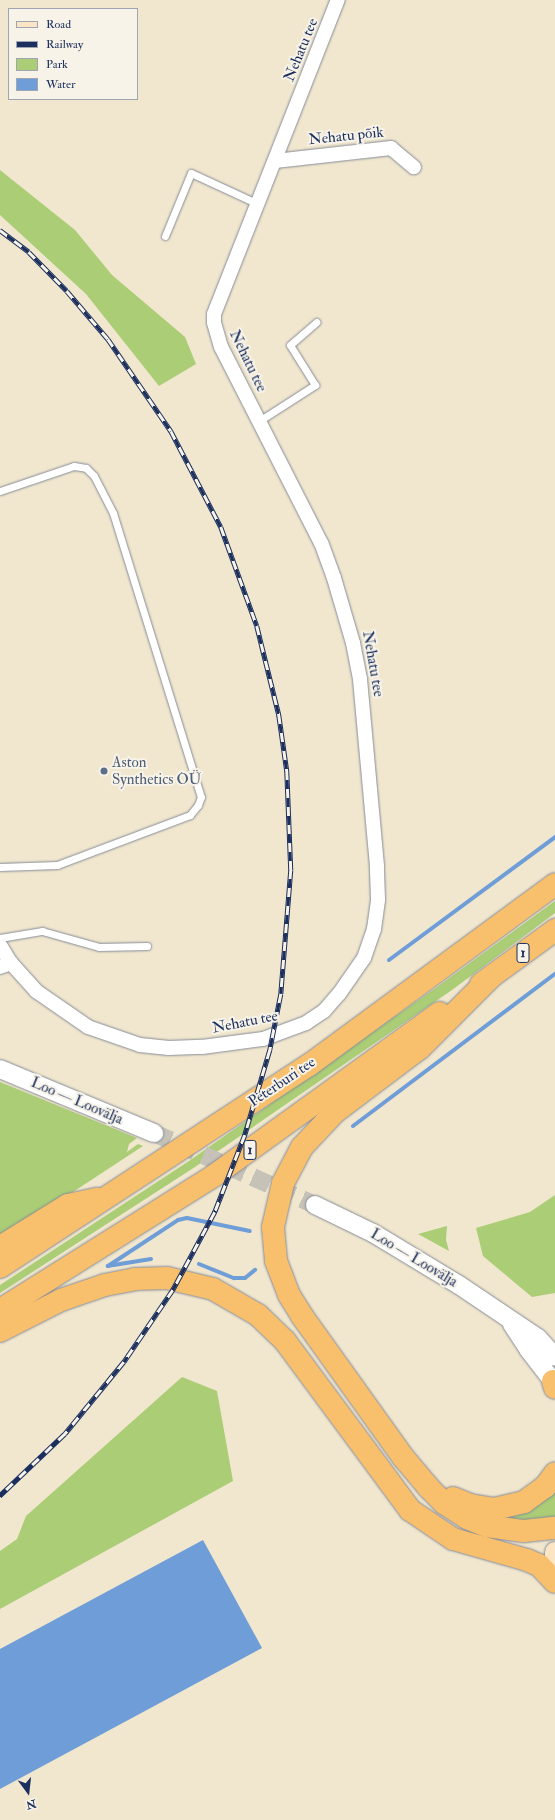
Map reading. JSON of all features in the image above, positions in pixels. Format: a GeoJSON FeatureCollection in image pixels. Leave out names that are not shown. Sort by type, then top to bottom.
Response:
{"type":"FeatureCollection","features":[{"type":"Feature","properties":{"kind":"highway","name":"Peterburi tee"},"geometry":{"type":"LineString","coordinates":[[0,1267],[110,1197],[309,1065],[555,884]]}},
{"type":"Feature","properties":{"kind":"highway","name":"1"},"geometry":{"type":"LineString","coordinates":[[0,1310],[215,1175],[555,930]]}},
{"type":"Feature","properties":{"kind":"highway"},"geometry":{"type":"LineString","coordinates":[[492,976],[420,1048],[336,1112],[302,1147],[283,1183],[273,1227],[276,1261],[289,1295],[403,1457],[444,1502],[467,1518],[487,1526],[524,1530],[555,1528]]}},
{"type":"Feature","properties":{"kind":"highway"},"geometry":{"type":"LineString","coordinates":[[0,1247],[68,1205],[110,1197]]}},
{"type":"Feature","properties":{"kind":"highway"},"geometry":{"type":"LineString","coordinates":[[0,1331],[60,1300],[105,1285],[135,1279],[167,1278],[213,1289],[258,1315],[285,1341],[410,1510],[453,1539],[527,1560],[542,1567],[555,1582]]}},
{"type":"Feature","properties":{"kind":"highway"},"geometry":{"type":"LineString","coordinates":[[428,1486],[470,1505],[494,1509],[524,1502],[545,1487],[555,1473]]}},
{"type":"Feature","properties":{"kind":"main road"},"geometry":{"type":"LineString","coordinates":[[555,1552],[555,1576]]}},
{"type":"Feature","properties":{"kind":"street","name":"Nehatu tee"},"geometry":{"type":"LineString","coordinates":[[0,945],[6,965],[65,1014],[88,1027],[140,1045],[169,1048],[234,1044],[263,1039],[292,1030],[324,1011],[353,978],[364,958],[374,929],[378,899],[370,780],[359,671],[346,614],[321,543],[221,347],[214,322],[214,314],[338,0]]}},
{"type":"Feature","properties":{"kind":"street","name":"Nehatu põik"},"geometry":{"type":"LineString","coordinates":[[275,161],[391,148],[414,167]]}},
{"type":"Feature","properties":{"kind":"street","name":"Loo — Loovälja"},"geometry":{"type":"LineString","coordinates":[[0,1069],[154,1133]]}},
{"type":"Feature","properties":{"kind":"street","name":"Loo — Loovälja"},"geometry":{"type":"LineString","coordinates":[[315,1205],[373,1233],[509,1318],[538,1338],[555,1356]]}},
{"type":"Feature","properties":{"kind":"street","name":"Loo — Loovälja"},"geometry":{"type":"LineString","coordinates":[[509,1318],[528,1349],[554,1384]]}},
{"type":"Feature","properties":{"kind":"lane"},"geometry":{"type":"LineString","coordinates":[[165,236],[191,173],[258,204]]}},
{"type":"Feature","properties":{"kind":"lane"},"geometry":{"type":"LineString","coordinates":[[259,421],[314,385],[290,345],[316,322]]}},
{"type":"Feature","properties":{"kind":"lane"},"geometry":{"type":"LineString","coordinates":[[0,491],[74,466],[86,468],[94,476],[113,513],[201,797],[198,805],[190,815],[57,864],[0,867]]}},
{"type":"Feature","properties":{"kind":"lane"},"geometry":{"type":"LineString","coordinates":[[0,938],[42,931],[99,947],[147,946]]}},
{"type":"Feature","properties":{"kind":"green space"},"geometry":{"type":"Polygon","coordinates":[[[0,170],[75,230],[112,275],[185,337],[196,364],[159,386],[86,294],[0,215],[0,170]]]}},
{"type":"Feature","properties":{"kind":"green space"},"geometry":{"type":"Polygon","coordinates":[[[555,901],[555,913],[452,990],[195,1167],[0,1293],[0,1285],[189,1161],[437,987],[555,901]]]}},
{"type":"Feature","properties":{"kind":"green space"},"geometry":{"type":"Polygon","coordinates":[[[0,1082],[137,1138],[129,1144],[127,1152],[138,1144],[143,1146],[0,1240],[0,1082]]]}},
{"type":"Feature","properties":{"kind":"green space"},"geometry":{"type":"Polygon","coordinates":[[[555,1195],[555,1293],[532,1297],[483,1256],[476,1228],[530,1212],[555,1195]]]}},
{"type":"Feature","properties":{"kind":"green space"},"geometry":{"type":"Polygon","coordinates":[[[447,1226],[446,1240],[449,1251],[418,1234],[447,1226]]]}},
{"type":"Feature","properties":{"kind":"green space"},"geometry":{"type":"Polygon","coordinates":[[[182,1377],[217,1391],[233,1481],[0,1609],[0,1551],[17,1539],[26,1516],[182,1377]]]}},
{"type":"Feature","properties":{"kind":"green space"},"geometry":{"type":"Polygon","coordinates":[[[555,1490],[555,1518],[528,1520],[501,1518],[518,1515],[532,1508],[555,1490]]]}},
{"type":"Feature","properties":{"kind":"water"},"geometry":{"type":"Polygon","coordinates":[[[203,1540],[262,1648],[0,1789],[0,1649],[203,1540]]]}},
{"type":"Feature","properties":{"kind":"waterway"},"geometry":{"type":"LineString","coordinates":[[389,960],[555,837]]}},
{"type":"Feature","properties":{"kind":"waterway"},"geometry":{"type":"LineString","coordinates":[[353,1126],[555,974]]}},
{"type":"Feature","properties":{"kind":"waterway"},"geometry":{"type":"LineString","coordinates":[[151,1259],[108,1266],[178,1220],[187,1218],[250,1231]]}},
{"type":"Feature","properties":{"kind":"waterway"},"geometry":{"type":"LineString","coordinates":[[199,1264],[234,1278],[245,1278],[255,1270]]}},
{"type":"Feature","properties":{"kind":"tunnel"},"geometry":{"type":"LineString","coordinates":[[154,1133],[315,1205]]}},
{"type":"Feature","properties":{"kind":"railway"},"geometry":{"type":"LineString","coordinates":[[0,230],[29,252],[67,291],[108,339],[171,431],[221,527],[257,626],[279,715],[287,771],[291,870],[281,994],[270,1050],[245,1135],[215,1212],[173,1290],[124,1362],[65,1434],[0,1496]]}},
{"type":"Feature","properties":{"kind":"place","name":"Aston Synthetics OÜ"},"geometry":{"type":"Point","coordinates":[104,771]}}]}
